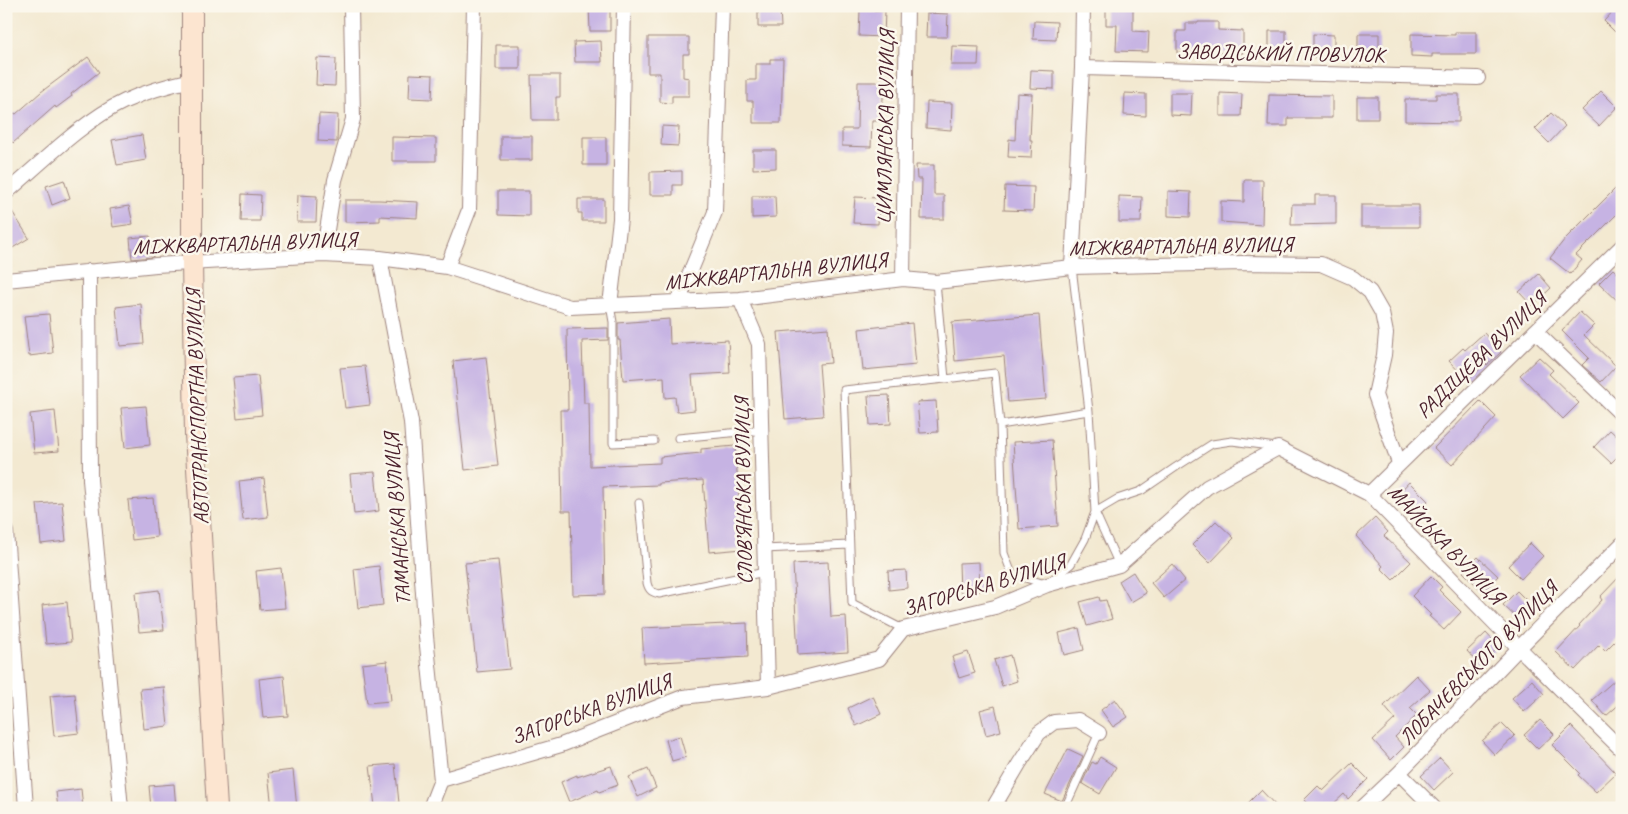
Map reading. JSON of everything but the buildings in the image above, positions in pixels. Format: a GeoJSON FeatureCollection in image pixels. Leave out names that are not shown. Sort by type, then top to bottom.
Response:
{"type":"FeatureCollection","features":[{"type":"Feature","properties":{"kind":"main road","name":"АВТОТРАНСПОРТНА ВУЛИЦЯ"},"geometry":{"type":"LineString","coordinates":[[192,6],[192,262],[195,434],[217,808]]}},
{"type":"Feature","properties":{"kind":"street"},"geometry":{"type":"LineString","coordinates":[[323,255],[334,180],[353,119],[351,6]]}},
{"type":"Feature","properties":{"kind":"street"},"geometry":{"type":"LineString","coordinates":[[447,267],[469,210],[474,6]]}},
{"type":"Feature","properties":{"kind":"street"},"geometry":{"type":"LineString","coordinates":[[610,305],[620,219],[624,6]]}},
{"type":"Feature","properties":{"kind":"street"},"geometry":{"type":"LineString","coordinates":[[678,302],[715,212],[722,6]]}},
{"type":"Feature","properties":{"kind":"street","name":"ЦИМЛЯНСЬКА ВУЛИЦЯ"},"geometry":{"type":"LineString","coordinates":[[903,279],[907,6]]}},
{"type":"Feature","properties":{"kind":"street"},"geometry":{"type":"LineString","coordinates":[[1072,267],[1082,68],[1083,6]]}},
{"type":"Feature","properties":{"kind":"street","name":"ЗАВОДСЬКИЙ ПРОВУЛОК"},"geometry":{"type":"LineString","coordinates":[[1082,68],[1478,78]]}},
{"type":"Feature","properties":{"kind":"street"},"geometry":{"type":"LineString","coordinates":[[6,193],[86,125],[124,101],[160,87],[192,80]]}},
{"type":"Feature","properties":{"kind":"street","name":"РАДІЩЕВА ВУЛИЦЯ"},"geometry":{"type":"LineString","coordinates":[[1369,494],[1622,246]]}},
{"type":"Feature","properties":{"kind":"street","name":"МІЖКВАРТАЛЬНА ВУЛИЦЯ"},"geometry":{"type":"LineString","coordinates":[[6,280],[192,262],[323,255],[380,258],[447,267],[570,307],[740,299],[903,279],[936,282],[1072,267],[1242,263],[1321,264],[1353,278],[1370,292],[1382,313],[1386,333],[1384,356],[1375,395],[1399,463]]}},
{"type":"Feature","properties":{"kind":"street","name":"ТАМАНСЬКА ВУЛИЦЯ"},"geometry":{"type":"LineString","coordinates":[[380,258],[411,422],[426,636],[441,780]]}},
{"type":"Feature","properties":{"kind":"street"},"geometry":{"type":"LineString","coordinates":[[89,271],[90,480],[121,808]]}},
{"type":"Feature","properties":{"kind":"street","name":"СЛОВ’ЯНСЬКА ВУЛИЦЯ"},"geometry":{"type":"LineString","coordinates":[[740,299],[759,344],[768,687]]}},
{"type":"Feature","properties":{"kind":"street"},"geometry":{"type":"LineString","coordinates":[[1535,331],[1622,416]]}},
{"type":"Feature","properties":{"kind":"street"},"geometry":{"type":"LineString","coordinates":[[1278,448],[1369,494]]}},
{"type":"Feature","properties":{"kind":"street","name":"ЗАГОРСЬКА ВУЛИЦЯ"},"geometry":{"type":"LineString","coordinates":[[441,780],[561,745],[683,697],[768,687],[879,659],[903,629],[995,607],[1047,585],[1119,565],[1207,487],[1278,448]]}},
{"type":"Feature","properties":{"kind":"street","name":"МАЙСЬКА ВУЛИЦЯ"},"geometry":{"type":"LineString","coordinates":[[1369,494],[1519,648],[1622,750]]}},
{"type":"Feature","properties":{"kind":"street"},"geometry":{"type":"LineString","coordinates":[[6,531],[26,808]]}},
{"type":"Feature","properties":{"kind":"street","name":"ЛОБАЧЕВСЬКОГО ВУЛИЦЯ"},"geometry":{"type":"LineString","coordinates":[[1362,808],[1399,773],[1622,544]]}},
{"type":"Feature","properties":{"kind":"street"},"geometry":{"type":"LineString","coordinates":[[993,808],[1039,734],[1054,722],[1078,720],[1099,733]]}},
{"type":"Feature","properties":{"kind":"street"},"geometry":{"type":"LineString","coordinates":[[1399,773],[1434,808]]}},
{"type":"Feature","properties":{"kind":"street"},"geometry":{"type":"LineString","coordinates":[[430,808],[441,780]]}},
{"type":"Feature","properties":{"kind":"lane"},"geometry":{"type":"LineString","coordinates":[[1072,267],[1089,411],[1095,512],[1119,565]]}},
{"type":"Feature","properties":{"kind":"lane"},"geometry":{"type":"LineString","coordinates":[[936,282],[945,379]]}},
{"type":"Feature","properties":{"kind":"lane"},"geometry":{"type":"LineString","coordinates":[[610,305],[613,322],[613,443],[654,441]]}},
{"type":"Feature","properties":{"kind":"lane"},"geometry":{"type":"LineString","coordinates":[[903,629],[852,603],[844,390],[995,373],[1000,425],[1004,553],[1012,574],[1047,585],[1071,564],[1085,539],[1095,512],[1117,499],[1141,492],[1212,444],[1232,441],[1278,448]]}},
{"type":"Feature","properties":{"kind":"lane"},"geometry":{"type":"LineString","coordinates":[[1000,425],[1089,411]]}},
{"type":"Feature","properties":{"kind":"lane"},"geometry":{"type":"LineString","coordinates":[[678,438],[761,430]]}},
{"type":"Feature","properties":{"kind":"lane"},"geometry":{"type":"LineString","coordinates":[[639,503],[647,583],[648,589],[652,592],[659,594],[765,572]]}},
{"type":"Feature","properties":{"kind":"lane"},"geometry":{"type":"LineString","coordinates":[[764,549],[850,545]]}},
{"type":"Feature","properties":{"kind":"lane"},"geometry":{"type":"LineString","coordinates":[[1065,808],[1099,733]]}}]}
